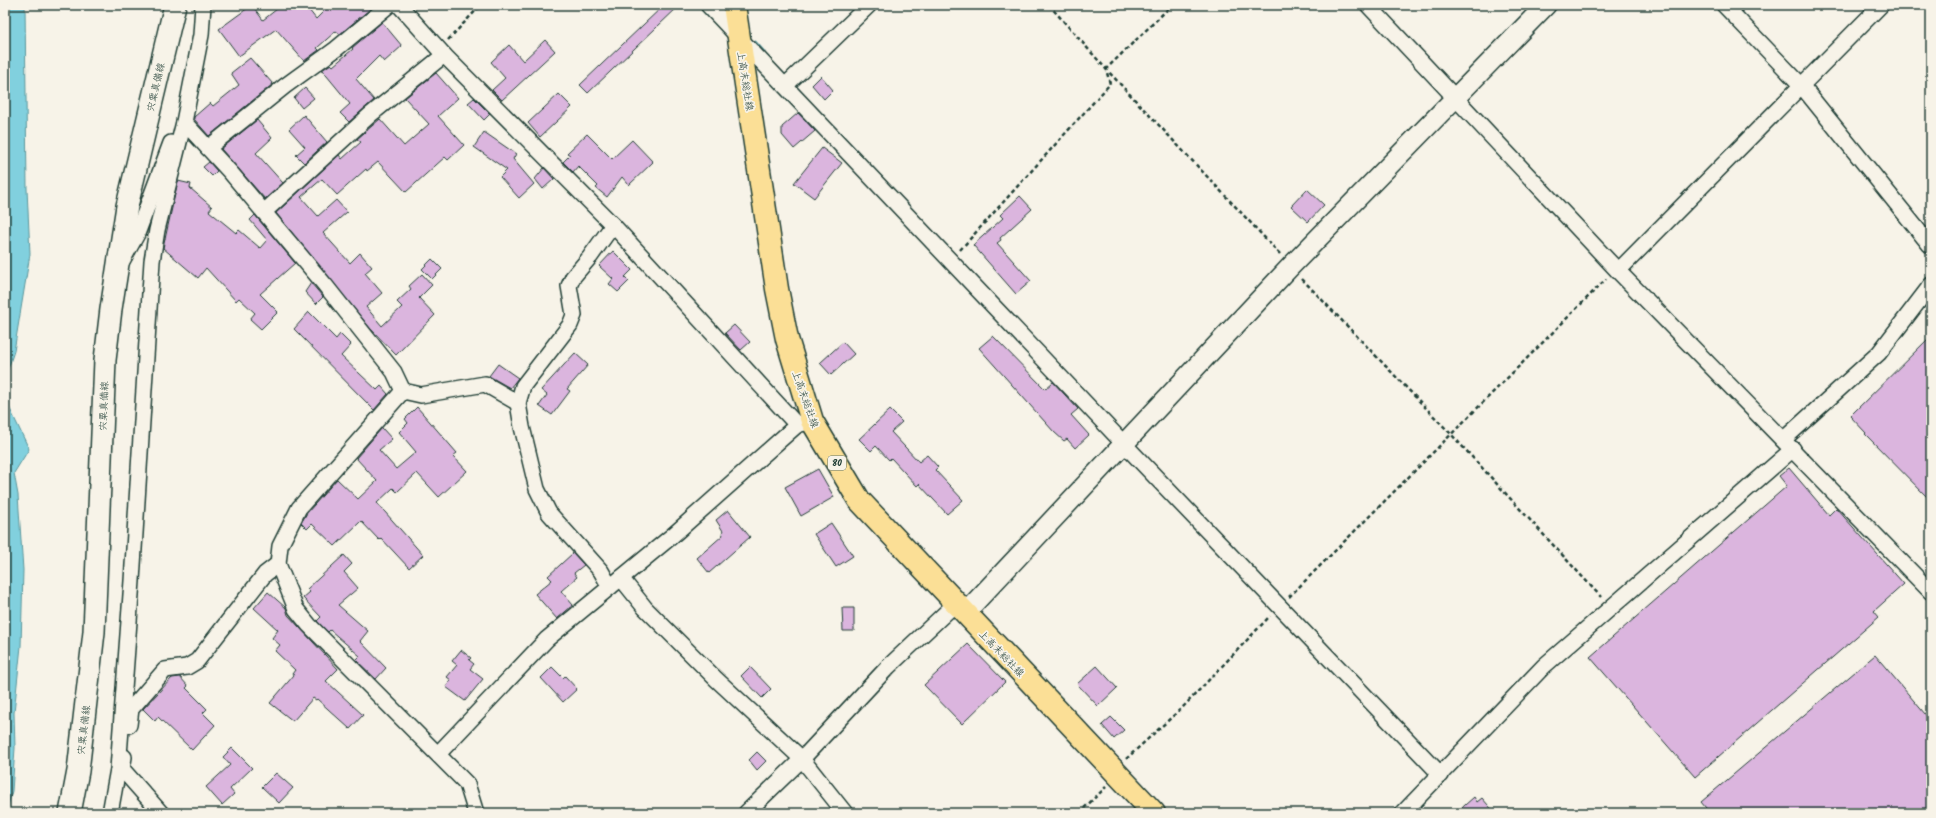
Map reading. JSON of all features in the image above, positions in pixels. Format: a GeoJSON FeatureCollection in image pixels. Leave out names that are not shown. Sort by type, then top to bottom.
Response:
{"type":"FeatureCollection","features":[{"type":"Feature","properties":{"kind":"main road","name":"宍粟真備線"},"geometry":{"type":"LineString","coordinates":[[70,813],[78,771],[94,632],[105,360],[127,206],[175,5]]}},
{"type":"Feature","properties":{"kind":"main road","name":"上高末総社線"},"geometry":{"type":"LineString","coordinates":[[734,5],[777,289],[786,339],[805,423],[859,500],[960,609],[1154,813]]}},
{"type":"Feature","properties":{"kind":"street"},"geometry":{"type":"LineString","coordinates":[[110,813],[118,761],[132,581],[152,261],[157,230],[184,122],[201,35],[203,5]]}},
{"type":"Feature","properties":{"kind":"street"},"geometry":{"type":"LineString","coordinates":[[208,148],[285,86],[336,49],[389,5]]}},
{"type":"Feature","properties":{"kind":"street"},"geometry":{"type":"LineString","coordinates":[[399,5],[442,52],[613,225],[805,423],[547,639],[438,754]]}},
{"type":"Feature","properties":{"kind":"street"},"geometry":{"type":"LineString","coordinates":[[708,5],[1279,607],[1441,775]]}},
{"type":"Feature","properties":{"kind":"street"},"geometry":{"type":"LineString","coordinates":[[785,86],[869,5]]}},
{"type":"Feature","properties":{"kind":"street"},"geometry":{"type":"LineString","coordinates":[[1368,5],[1617,270],[1931,592]]}},
{"type":"Feature","properties":{"kind":"street"},"geometry":{"type":"LineString","coordinates":[[746,813],[802,759],[888,667],[960,609],[1124,444],[1291,266],[1546,5]]}},
{"type":"Feature","properties":{"kind":"street"},"geometry":{"type":"LineString","coordinates":[[1724,5],[1801,85],[1931,248]]}},
{"type":"Feature","properties":{"kind":"street"},"geometry":{"type":"LineString","coordinates":[[1617,270],[1881,5]]}},
{"type":"Feature","properties":{"kind":"street"},"geometry":{"type":"LineString","coordinates":[[264,212],[370,115],[442,52]]}},
{"type":"Feature","properties":{"kind":"street"},"geometry":{"type":"LineString","coordinates":[[117,271],[137,234],[173,138],[184,122]]}},
{"type":"Feature","properties":{"kind":"street"},"geometry":{"type":"LineString","coordinates":[[184,122],[264,212],[394,372],[404,391],[421,396],[485,384],[518,403]]}},
{"type":"Feature","properties":{"kind":"street"},"geometry":{"type":"LineString","coordinates":[[613,225],[574,277],[569,286],[574,315],[570,325],[523,386],[518,403],[522,428],[537,490],[549,513],[601,571],[645,608],[705,668],[802,759],[845,813]]}},
{"type":"Feature","properties":{"kind":"street"},"geometry":{"type":"LineString","coordinates":[[1403,813],[1544,666],[1788,444],[1879,353],[1931,285]]}},
{"type":"Feature","properties":{"kind":"street"},"geometry":{"type":"LineString","coordinates":[[404,391],[299,508],[280,546],[278,564],[296,609],[347,665],[467,784],[476,813]]}},
{"type":"Feature","properties":{"kind":"street"},"geometry":{"type":"LineString","coordinates":[[161,813],[122,769],[131,709],[165,670],[188,667],[197,661],[265,574],[278,564]]}},
{"type":"Feature","properties":{"kind":"path"},"geometry":{"type":"LineString","coordinates":[[442,52],[481,5]]}},
{"type":"Feature","properties":{"kind":"path"},"geometry":{"type":"LineString","coordinates":[[1049,5],[1106,70],[1291,266],[1307,286],[1450,433],[1610,607]]}},
{"type":"Feature","properties":{"kind":"path"},"geometry":{"type":"LineString","coordinates":[[1106,70],[1172,5]]}},
{"type":"Feature","properties":{"kind":"path"},"geometry":{"type":"LineString","coordinates":[[951,261],[1110,84],[1106,70]]}},
{"type":"Feature","properties":{"kind":"path"},"geometry":{"type":"LineString","coordinates":[[1079,813],[1116,772],[1184,706],[1450,433],[1617,270]]}},
{"type":"Feature","properties":{"kind":"water"},"geometry":{"type":"Polygon","coordinates":[[[5,5],[25,5],[27,189],[30,254],[14,351],[5,378],[5,5]]]}},
{"type":"Feature","properties":{"kind":"water"},"geometry":{"type":"Polygon","coordinates":[[[5,390],[9,407],[29,449],[14,473],[18,495],[23,570],[21,646],[14,713],[15,748],[12,791],[6,813],[5,390]]]}},
{"type":"Feature","properties":{"kind":"building"},"geometry":{"type":"Polygon","coordinates":[[[252,5],[263,20],[282,5],[305,5],[316,19],[330,5],[375,5],[340,34],[336,31],[317,48],[319,50],[304,61],[276,29],[239,56],[219,29],[252,5]]]}},
{"type":"Feature","properties":{"kind":"building"},"geometry":{"type":"Polygon","coordinates":[[[664,5],[680,5],[588,93],[580,85],[664,5]]]}},
{"type":"Feature","properties":{"kind":"building"},"geometry":{"type":"Polygon","coordinates":[[[382,22],[402,46],[384,62],[379,56],[356,79],[374,100],[349,122],[340,113],[350,104],[322,70],[331,64],[333,66],[382,22]]]}},
{"type":"Feature","properties":{"kind":"building"},"geometry":{"type":"Polygon","coordinates":[[[545,40],[555,51],[502,100],[492,90],[505,78],[491,62],[509,45],[523,61],[545,40]]]}},
{"type":"Feature","properties":{"kind":"building"},"geometry":{"type":"Polygon","coordinates":[[[250,58],[273,84],[209,136],[194,119],[194,117],[210,103],[213,106],[239,85],[231,73],[250,58]]]}},
{"type":"Feature","properties":{"kind":"building"},"geometry":{"type":"Polygon","coordinates":[[[436,73],[458,98],[438,116],[464,145],[448,160],[445,157],[406,192],[378,162],[367,171],[366,169],[337,195],[322,179],[301,197],[318,216],[336,200],[347,212],[323,233],[350,263],[360,253],[372,267],[365,273],[382,293],[366,307],[382,326],[402,307],[397,302],[411,289],[409,286],[422,274],[432,285],[419,298],[435,315],[396,355],[370,328],[276,213],[339,155],[342,159],[361,142],[357,139],[380,119],[404,146],[429,124],[405,98],[436,73]]]}},
{"type":"Feature","properties":{"kind":"building"},"geometry":{"type":"Polygon","coordinates":[[[821,76],[833,90],[824,99],[812,85],[821,76]]]}},
{"type":"Feature","properties":{"kind":"building"},"geometry":{"type":"Polygon","coordinates":[[[305,88],[314,98],[302,108],[294,98],[305,88]]]}},
{"type":"Feature","properties":{"kind":"building"},"geometry":{"type":"Polygon","coordinates":[[[559,94],[572,107],[540,137],[528,123],[559,94]]]}},
{"type":"Feature","properties":{"kind":"building"},"geometry":{"type":"Polygon","coordinates":[[[474,98],[490,114],[484,120],[468,103],[474,98]]]}},
{"type":"Feature","properties":{"kind":"building"},"geometry":{"type":"Polygon","coordinates":[[[798,113],[815,131],[794,149],[782,135],[782,127],[798,113]]]}},
{"type":"Feature","properties":{"kind":"building"},"geometry":{"type":"Polygon","coordinates":[[[304,115],[327,142],[304,163],[296,155],[305,147],[289,129],[304,115]]]}},
{"type":"Feature","properties":{"kind":"building"},"geometry":{"type":"Polygon","coordinates":[[[257,120],[272,138],[256,153],[283,183],[265,199],[221,149],[257,120]]]}},
{"type":"Feature","properties":{"kind":"building"},"geometry":{"type":"Polygon","coordinates":[[[484,132],[516,154],[513,159],[534,184],[519,198],[500,177],[507,170],[474,147],[484,132]]]}},
{"type":"Feature","properties":{"kind":"building"},"geometry":{"type":"Polygon","coordinates":[[[587,134],[612,159],[632,140],[653,162],[629,185],[622,177],[607,197],[596,188],[598,186],[578,166],[573,172],[563,162],[570,155],[567,153],[587,134]]]}},
{"type":"Feature","properties":{"kind":"building"},"geometry":{"type":"Polygon","coordinates":[[[822,148],[842,163],[814,198],[794,183],[822,148]]]}},
{"type":"Feature","properties":{"kind":"building"},"geometry":{"type":"Polygon","coordinates":[[[209,162],[217,171],[212,176],[203,167],[209,162]]]}},
{"type":"Feature","properties":{"kind":"building"},"geometry":{"type":"Polygon","coordinates":[[[544,168],[554,179],[543,189],[535,179],[544,168]]]}},
{"type":"Feature","properties":{"kind":"building"},"geometry":{"type":"Polygon","coordinates":[[[178,181],[191,184],[190,188],[212,207],[209,211],[236,233],[239,230],[260,248],[267,240],[250,220],[255,215],[295,263],[260,294],[278,312],[261,329],[250,319],[255,313],[239,298],[236,301],[206,268],[198,278],[163,248],[178,181]]]}},
{"type":"Feature","properties":{"kind":"building"},"geometry":{"type":"Polygon","coordinates":[[[1307,189],[1324,205],[1308,222],[1291,206],[1307,189]]]}},
{"type":"Feature","properties":{"kind":"building"},"geometry":{"type":"Polygon","coordinates":[[[1020,196],[1032,209],[1000,238],[1001,240],[997,243],[1031,281],[1016,294],[973,245],[1003,218],[1000,215],[1020,196]]]}},
{"type":"Feature","properties":{"kind":"building"},"geometry":{"type":"Polygon","coordinates":[[[613,251],[632,270],[625,277],[629,281],[618,292],[609,284],[613,279],[599,266],[613,251]]]}},
{"type":"Feature","properties":{"kind":"building"},"geometry":{"type":"Polygon","coordinates":[[[432,259],[442,269],[432,279],[422,269],[432,259]]]}},
{"type":"Feature","properties":{"kind":"building"},"geometry":{"type":"Polygon","coordinates":[[[311,283],[323,297],[316,304],[305,292],[311,283]]]}},
{"type":"Feature","properties":{"kind":"building"},"geometry":{"type":"Polygon","coordinates":[[[309,312],[336,339],[340,334],[351,345],[341,356],[377,390],[381,386],[388,394],[374,410],[294,329],[309,312]]]}},
{"type":"Feature","properties":{"kind":"building"},"geometry":{"type":"Polygon","coordinates":[[[734,325],[750,342],[741,350],[725,333],[734,325]]]}},
{"type":"Feature","properties":{"kind":"building"},"geometry":{"type":"Polygon","coordinates":[[[993,336],[1045,389],[1053,382],[1078,409],[1071,415],[1089,435],[1075,448],[1067,439],[1064,441],[1054,432],[979,348],[993,336]]]}},
{"type":"Feature","properties":{"kind":"building"},"geometry":{"type":"Polygon","coordinates":[[[1931,336],[1931,501],[1865,434],[1866,433],[1850,416],[1931,336]]]}},
{"type":"Feature","properties":{"kind":"building"},"geometry":{"type":"Polygon","coordinates":[[[843,342],[854,354],[831,375],[820,363],[843,342]]]}},
{"type":"Feature","properties":{"kind":"building"},"geometry":{"type":"Polygon","coordinates":[[[575,353],[588,365],[567,389],[570,391],[552,415],[539,406],[547,395],[541,390],[575,353]]]}},
{"type":"Feature","properties":{"kind":"building"},"geometry":{"type":"Polygon","coordinates":[[[498,364],[518,378],[510,388],[489,376],[498,364]]]}},
{"type":"Feature","properties":{"kind":"building"},"geometry":{"type":"Polygon","coordinates":[[[417,407],[457,453],[453,456],[467,471],[439,497],[417,473],[397,492],[393,488],[377,503],[423,555],[409,568],[381,538],[379,540],[361,521],[335,546],[312,524],[307,529],[301,523],[307,513],[337,479],[358,499],[377,481],[356,458],[382,428],[392,439],[379,450],[396,469],[416,452],[399,432],[408,423],[405,419],[417,407]]]}},
{"type":"Feature","properties":{"kind":"building"},"geometry":{"type":"Polygon","coordinates":[[[890,410],[902,422],[891,432],[919,462],[927,455],[938,467],[935,470],[963,500],[947,514],[919,484],[917,486],[891,458],[889,460],[876,446],[871,451],[859,439],[890,410]]]}},
{"type":"Feature","properties":{"kind":"building"},"geometry":{"type":"Polygon","coordinates":[[[1789,468],[1829,515],[1836,508],[1904,584],[1874,611],[1879,617],[1695,777],[1590,657],[1787,486],[1779,476],[1789,468]]]}},
{"type":"Feature","properties":{"kind":"building"},"geometry":{"type":"Polygon","coordinates":[[[818,469],[834,497],[801,516],[785,487],[818,469]]]}},
{"type":"Feature","properties":{"kind":"building"},"geometry":{"type":"Polygon","coordinates":[[[728,510],[750,537],[709,573],[697,558],[723,535],[723,531],[716,520],[728,510]]]}},
{"type":"Feature","properties":{"kind":"building"},"geometry":{"type":"Polygon","coordinates":[[[831,523],[853,556],[836,567],[814,534],[831,523]]]}},
{"type":"Feature","properties":{"kind":"building"},"geometry":{"type":"Polygon","coordinates":[[[573,553],[584,565],[574,573],[577,577],[561,591],[573,605],[557,619],[535,594],[552,580],[548,576],[573,553]]]}},
{"type":"Feature","properties":{"kind":"building"},"geometry":{"type":"Polygon","coordinates":[[[344,555],[352,564],[344,572],[358,588],[338,605],[368,631],[360,641],[386,668],[376,679],[356,660],[360,656],[330,630],[328,632],[317,621],[321,617],[303,598],[310,592],[307,589],[344,555]]]}},
{"type":"Feature","properties":{"kind":"building"},"geometry":{"type":"Polygon","coordinates":[[[268,592],[286,608],[288,615],[338,669],[326,681],[363,715],[350,729],[317,699],[316,700],[313,698],[293,721],[270,703],[294,675],[292,674],[295,670],[275,651],[280,645],[272,638],[278,630],[254,608],[268,592]]]}},
{"type":"Feature","properties":{"kind":"building"},"geometry":{"type":"Polygon","coordinates":[[[842,608],[854,608],[854,631],[843,631],[842,608]]]}},
{"type":"Feature","properties":{"kind":"building"},"geometry":{"type":"Polygon","coordinates":[[[968,644],[1005,682],[962,724],[924,685],[968,644]]]}},
{"type":"Feature","properties":{"kind":"building"},"geometry":{"type":"Polygon","coordinates":[[[461,650],[471,658],[469,660],[474,664],[470,669],[483,679],[465,701],[446,687],[451,680],[447,677],[457,665],[452,661],[461,650]]]}},
{"type":"Feature","properties":{"kind":"building"},"geometry":{"type":"Polygon","coordinates":[[[1875,655],[1931,721],[1931,813],[1710,813],[1701,802],[1875,655]]]}},
{"type":"Feature","properties":{"kind":"building"},"geometry":{"type":"Polygon","coordinates":[[[1097,666],[1117,688],[1098,706],[1077,684],[1097,666]]]}},
{"type":"Feature","properties":{"kind":"building"},"geometry":{"type":"Polygon","coordinates":[[[552,667],[563,678],[565,676],[577,689],[563,702],[541,678],[552,667]]]}},
{"type":"Feature","properties":{"kind":"building"},"geometry":{"type":"Polygon","coordinates":[[[750,667],[771,689],[762,698],[741,676],[750,667]]]}},
{"type":"Feature","properties":{"kind":"building"},"geometry":{"type":"Polygon","coordinates":[[[180,677],[188,686],[186,688],[207,709],[203,713],[215,725],[192,750],[158,717],[155,721],[143,709],[172,678],[180,677]]]}},
{"type":"Feature","properties":{"kind":"building"},"geometry":{"type":"Polygon","coordinates":[[[1111,717],[1124,730],[1114,739],[1102,725],[1111,717]]]}},
{"type":"Feature","properties":{"kind":"building"},"geometry":{"type":"Polygon","coordinates":[[[232,748],[252,768],[230,789],[234,794],[222,805],[206,787],[230,765],[223,757],[232,748]]]}},
{"type":"Feature","properties":{"kind":"building"},"geometry":{"type":"Polygon","coordinates":[[[757,752],[766,761],[757,770],[749,760],[757,752]]]}},
{"type":"Feature","properties":{"kind":"building"},"geometry":{"type":"Polygon","coordinates":[[[276,773],[293,788],[279,803],[262,787],[276,773]]]}},
{"type":"Feature","properties":{"kind":"building"},"geometry":{"type":"Polygon","coordinates":[[[1474,797],[1477,802],[1482,798],[1495,813],[1456,813],[1474,797]]]}},
{"type":"Feature","properties":{"kind":"waterway"},"geometry":{"type":"LineString","coordinates":[[755,43],[763,52]]}}]}
